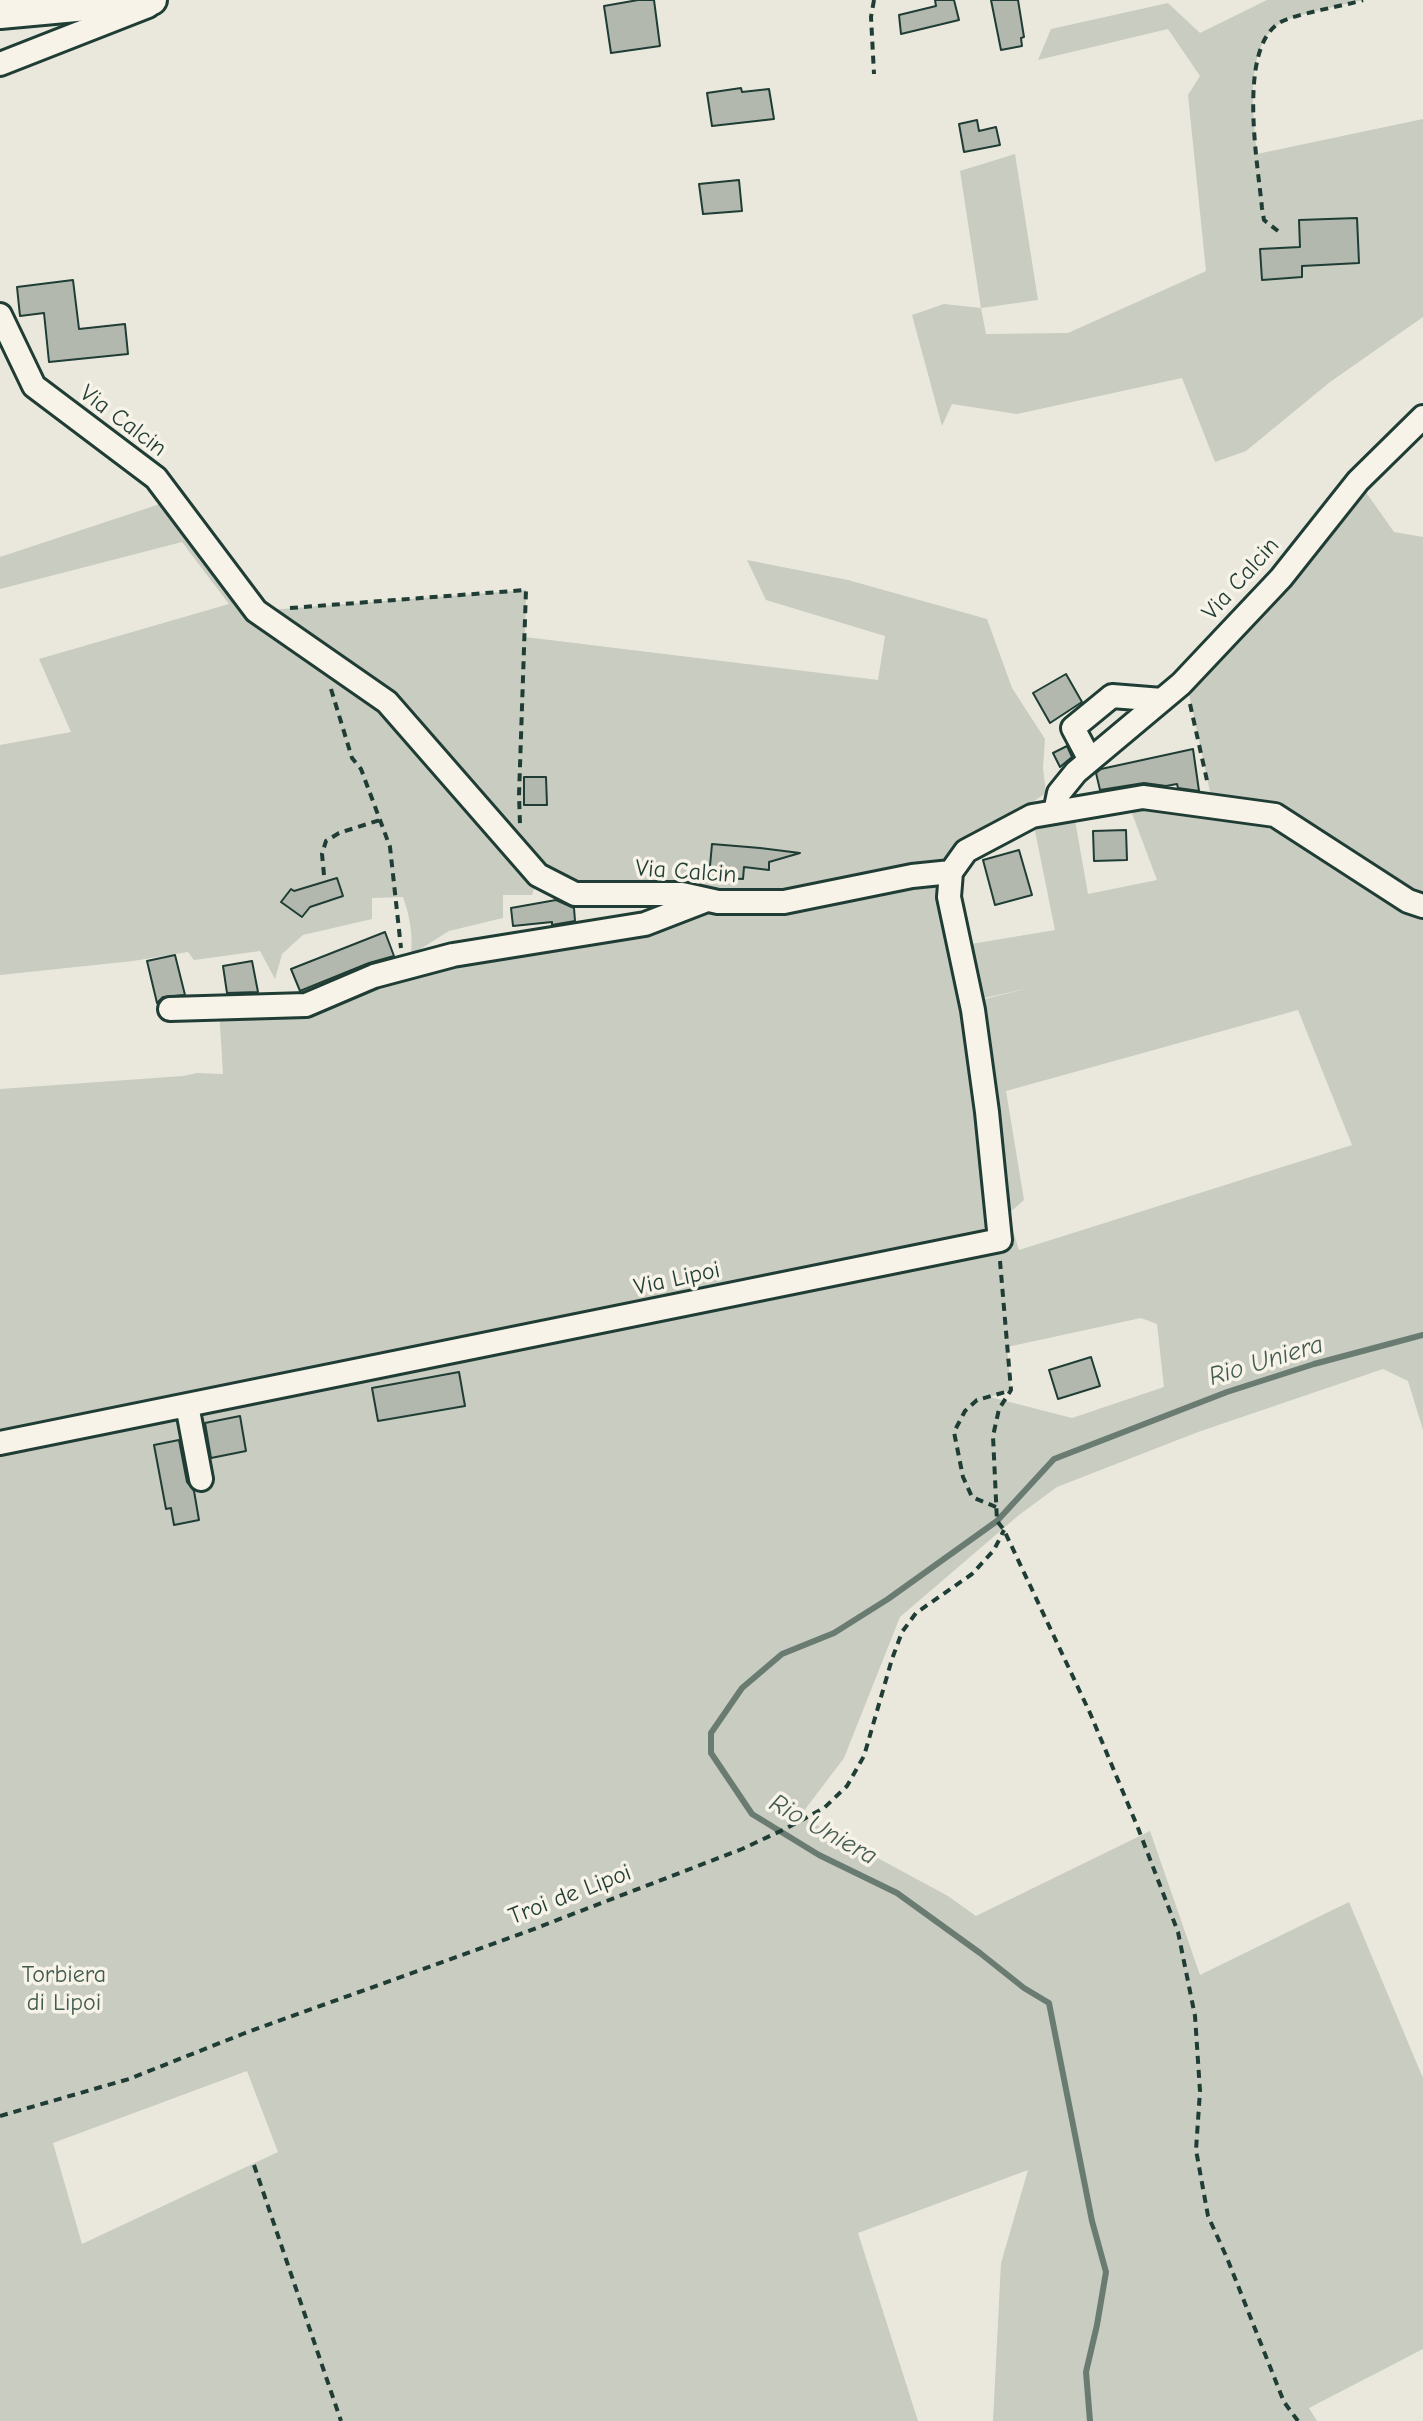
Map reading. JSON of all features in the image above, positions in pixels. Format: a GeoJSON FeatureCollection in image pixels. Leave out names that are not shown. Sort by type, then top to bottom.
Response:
{"type":"FeatureCollection","features":[{"type":"Feature","properties":{"kind":"main road"},"geometry":{"type":"LineString","coordinates":[[0,14],[152,0]]}},
{"type":"Feature","properties":{"kind":"street"},"geometry":{"type":"LineString","coordinates":[[0,64],[165,0]]}},
{"type":"Feature","properties":{"kind":"street","name":"Via Calcin"},"geometry":{"type":"LineString","coordinates":[[0,315],[34,386],[156,478],[256,611],[387,702],[538,875],[575,894],[682,894],[718,902],[784,902],[912,876],[951,872]]}},
{"type":"Feature","properties":{"kind":"street","name":"Via Calcin"},"geometry":{"type":"LineString","coordinates":[[1055,812],[1059,793],[1076,772],[1187,676],[1281,578],[1358,481],[1415,432],[1423,417]]}},
{"type":"Feature","properties":{"kind":"street"},"geometry":{"type":"LineString","coordinates":[[1090,760],[1073,728],[1112,696],[1162,700]]}},
{"type":"Feature","properties":{"kind":"street"},"geometry":{"type":"LineString","coordinates":[[1000,1240],[975,1024],[949,897],[951,872],[966,851],[1032,816],[1143,797],[1275,815],[1408,901],[1423,906]]}},
{"type":"Feature","properties":{"kind":"street"},"geometry":{"type":"LineString","coordinates":[[170,1009],[306,1005],[374,976],[453,955],[645,924],[708,900]]}},
{"type":"Feature","properties":{"kind":"street","name":"Via Lipoi"},"geometry":{"type":"LineString","coordinates":[[0,1443],[1000,1240]]}},
{"type":"Feature","properties":{"kind":"street"},"geometry":{"type":"LineString","coordinates":[[187,1405],[201,1479]]}},
{"type":"Feature","properties":{"kind":"path"},"geometry":{"type":"LineString","coordinates":[[874,0],[871,17],[874,74]]}},
{"type":"Feature","properties":{"kind":"path"},"geometry":{"type":"LineString","coordinates":[[1278,231],[1264,220],[1262,208],[1252,101],[1256,60],[1267,36],[1279,23],[1363,0]]}},
{"type":"Feature","properties":{"kind":"path"},"geometry":{"type":"LineString","coordinates":[[256,611],[526,590],[520,827]]}},
{"type":"Feature","properties":{"kind":"path"},"geometry":{"type":"LineString","coordinates":[[321,656],[352,758],[361,769],[390,847],[406,968]]}},
{"type":"Feature","properties":{"kind":"path"},"geometry":{"type":"LineString","coordinates":[[1187,676],[1191,709],[1213,807]]}},
{"type":"Feature","properties":{"kind":"path"},"geometry":{"type":"LineString","coordinates":[[324,875],[322,854],[326,841],[339,833],[380,820]]}},
{"type":"Feature","properties":{"kind":"path"},"geometry":{"type":"LineString","coordinates":[[1000,1240],[1000,1277],[1011,1390],[999,1409],[993,1436],[997,1521],[1090,1713],[1178,1932],[1195,2016],[1200,2091],[1196,2150],[1208,2216],[1284,2402],[1298,2421]]}},
{"type":"Feature","properties":{"kind":"path"},"geometry":{"type":"LineString","coordinates":[[997,1508],[972,1497],[963,1477],[954,1432],[965,1411],[977,1400],[1011,1390]]}},
{"type":"Feature","properties":{"kind":"path","name":"Troi de Lipoi"},"geometry":{"type":"LineString","coordinates":[[0,2116],[129,2079],[245,2033],[526,1932],[742,1849],[824,1808],[847,1786],[864,1756],[902,1632],[916,1613],[972,1574],[994,1550],[1004,1530]]}},
{"type":"Feature","properties":{"kind":"path"},"geometry":{"type":"LineString","coordinates":[[254,2165],[341,2421]]}},
{"type":"Feature","properties":{"kind":"green space"},"geometry":{"type":"Polygon","coordinates":[[[1267,0],[1363,0],[1286,21],[1268,35],[1260,49],[1253,84],[1257,154],[1423,119],[1423,317],[1330,382],[1246,451],[1215,462],[1182,378],[1017,414],[952,404],[942,426],[912,315],[944,304],[981,308],[986,334],[1068,333],[1206,271],[1188,95],[1200,76],[1168,29],[1038,60],[1051,29],[1168,3],[1200,33],[1267,0]]]}},
{"type":"Feature","properties":{"kind":"green space"},"geometry":{"type":"Polygon","coordinates":[[[1015,154],[1038,300],[981,308],[960,171],[1015,154]]]}},
{"type":"Feature","properties":{"kind":"green space","name":"Torbiera di Lipoi"},"geometry":{"type":"Polygon","coordinates":[[[1358,481],[1394,532],[1423,537],[1423,1430],[1408,1381],[1383,1369],[1198,1432],[1057,1487],[1019,1515],[900,1617],[844,1758],[800,1816],[948,1896],[976,1916],[1150,1831],[1200,1975],[1349,1902],[1423,2078],[1423,2349],[1309,2408],[1317,2421],[993,2421],[1001,2263],[1028,2170],[858,2233],[918,2421],[0,2421],[0,1089],[197,1073],[223,1074],[219,1008],[306,1005],[707,900],[575,894],[538,875],[532,895],[503,895],[503,918],[449,931],[411,955],[412,940],[403,897],[372,898],[372,919],[303,935],[282,954],[275,979],[260,951],[194,960],[188,952],[0,975],[0,745],[71,732],[39,659],[229,604],[182,542],[0,589],[0,557],[172,500],[256,611],[526,590],[525,637],[878,680],[885,636],[766,600],[747,560],[848,580],[987,619],[1012,688],[1045,739],[1043,768],[1046,793],[948,860],[961,1005],[1029,988],[971,1001],[959,946],[1055,930],[1032,816],[1073,809],[1088,894],[1157,880],[1127,800],[1213,806],[1188,689],[1358,481]],[[1298,1010],[1006,1091],[1024,1200],[1008,1214],[1019,1250],[1352,1145],[1298,1010]],[[1141,1318],[1007,1347],[1011,1390],[990,1397],[1072,1418],[1164,1387],[1157,1324],[1141,1318]],[[247,2071],[53,2143],[82,2244],[278,2152],[247,2071]]]}},
{"type":"Feature","properties":{"kind":"building"},"geometry":{"type":"Polygon","coordinates":[[[654,0],[660,46],[611,53],[604,6],[654,0]]]}},
{"type":"Feature","properties":{"kind":"building"},"geometry":{"type":"Polygon","coordinates":[[[935,0],[954,0],[959,20],[901,34],[899,15],[936,6],[935,0]]]}},
{"type":"Feature","properties":{"kind":"building"},"geometry":{"type":"Polygon","coordinates":[[[991,0],[1018,0],[1024,37],[1021,38],[1022,46],[1001,50],[991,0]]]}},
{"type":"Feature","properties":{"kind":"building"},"geometry":{"type":"Polygon","coordinates":[[[741,88],[742,92],[769,89],[774,119],[712,126],[707,93],[741,88]]]}},
{"type":"Feature","properties":{"kind":"building"},"geometry":{"type":"Polygon","coordinates":[[[977,120],[979,131],[996,127],[1000,145],[964,152],[959,124],[977,120]]]}},
{"type":"Feature","properties":{"kind":"building"},"geometry":{"type":"Polygon","coordinates":[[[739,180],[742,211],[703,214],[699,184],[739,180]]]}},
{"type":"Feature","properties":{"kind":"building"},"geometry":{"type":"Polygon","coordinates":[[[1357,218],[1359,263],[1302,266],[1302,277],[1262,280],[1260,249],[1300,247],[1299,220],[1357,218]]]}},
{"type":"Feature","properties":{"kind":"building"},"geometry":{"type":"Polygon","coordinates":[[[73,280],[79,329],[125,324],[128,354],[49,362],[44,313],[20,316],[17,287],[73,280]]]}},
{"type":"Feature","properties":{"kind":"building"},"geometry":{"type":"Polygon","coordinates":[[[1066,674],[1082,702],[1050,723],[1033,693],[1066,674]]]}},
{"type":"Feature","properties":{"kind":"building"},"geometry":{"type":"Polygon","coordinates":[[[1067,746],[1072,757],[1060,767],[1053,753],[1067,746]]]}},
{"type":"Feature","properties":{"kind":"building"},"geometry":{"type":"Polygon","coordinates":[[[1193,749],[1199,791],[1178,788],[1177,784],[1144,783],[1100,790],[1096,773],[1101,769],[1193,749]]]}},
{"type":"Feature","properties":{"kind":"building"},"geometry":{"type":"Polygon","coordinates":[[[524,777],[546,777],[547,805],[524,805],[524,777]]]}},
{"type":"Feature","properties":{"kind":"building"},"geometry":{"type":"Polygon","coordinates":[[[1126,830],[1127,860],[1094,861],[1093,831],[1126,830]]]}},
{"type":"Feature","properties":{"kind":"building"},"geometry":{"type":"Polygon","coordinates":[[[712,844],[800,853],[769,862],[769,870],[744,867],[743,879],[709,877],[712,844]]]}},
{"type":"Feature","properties":{"kind":"building"},"geometry":{"type":"Polygon","coordinates":[[[1019,850],[1032,895],[995,905],[983,860],[1019,850]]]}},
{"type":"Feature","properties":{"kind":"building"},"geometry":{"type":"Polygon","coordinates":[[[337,878],[343,896],[310,907],[302,917],[281,902],[291,889],[294,891],[337,878]]]}},
{"type":"Feature","properties":{"kind":"building"},"geometry":{"type":"Polygon","coordinates":[[[556,900],[574,908],[575,921],[513,926],[511,908],[556,900]]]}},
{"type":"Feature","properties":{"kind":"building"},"geometry":{"type":"Polygon","coordinates":[[[385,932],[394,956],[300,991],[291,969],[385,932]]]}},
{"type":"Feature","properties":{"kind":"building"},"geometry":{"type":"Polygon","coordinates":[[[175,955],[185,995],[163,997],[157,1003],[147,961],[175,955]]]}},
{"type":"Feature","properties":{"kind":"building"},"geometry":{"type":"Polygon","coordinates":[[[252,961],[258,992],[227,993],[223,966],[252,961]]]}},
{"type":"Feature","properties":{"kind":"building"},"geometry":{"type":"Polygon","coordinates":[[[1091,1357],[1100,1386],[1058,1399],[1049,1370],[1091,1357]]]}},
{"type":"Feature","properties":{"kind":"building"},"geometry":{"type":"Polygon","coordinates":[[[459,1372],[465,1406],[378,1421],[372,1388],[459,1372]]]}},
{"type":"Feature","properties":{"kind":"building"},"geometry":{"type":"Polygon","coordinates":[[[240,1416],[246,1451],[211,1458],[205,1423],[240,1416]]]}},
{"type":"Feature","properties":{"kind":"building"},"geometry":{"type":"Polygon","coordinates":[[[179,1440],[187,1482],[194,1491],[199,1520],[174,1525],[171,1508],[166,1509],[154,1445],[179,1440]]]}},
{"type":"Feature","properties":{"kind":"waterway","name":"Rio Uniera"},"geometry":{"type":"LineString","coordinates":[[1090,2421],[1086,2372],[1106,2272],[1092,2221],[1049,2003],[1024,1988],[897,1893],[819,1855],[752,1814],[711,1753],[711,1733],[742,1688],[782,1654],[834,1633],[888,1599],[997,1521],[1054,1459],[1227,1392],[1314,1364],[1423,1335]]}}]}
